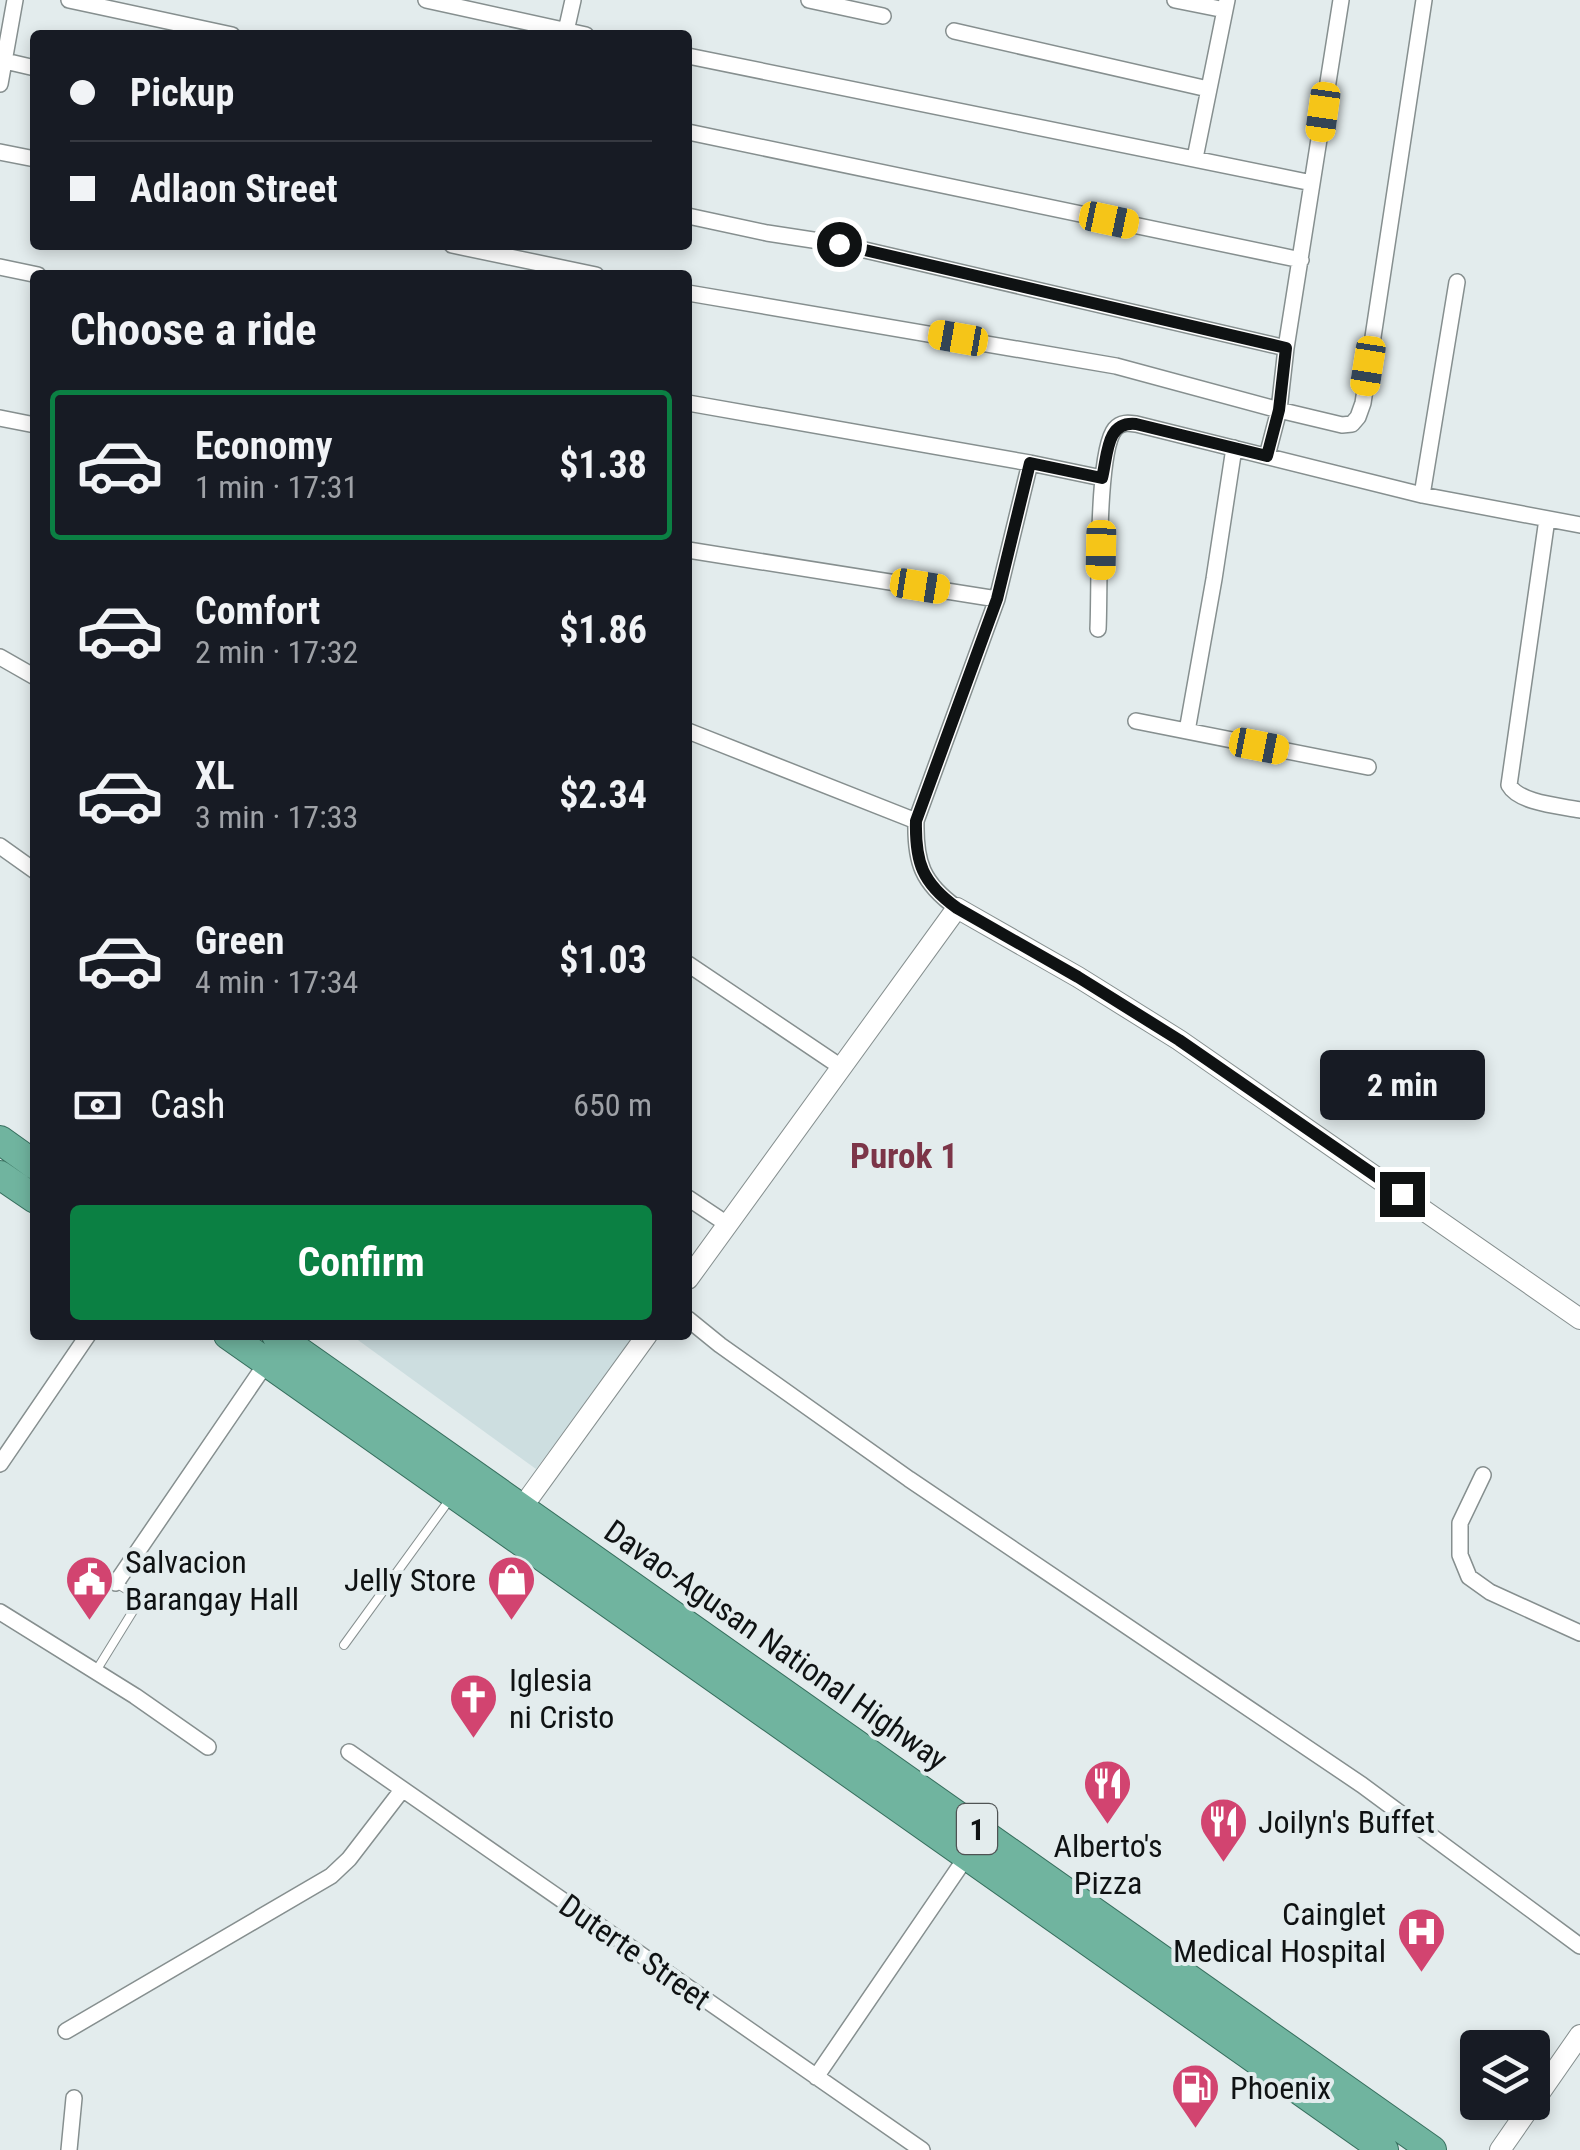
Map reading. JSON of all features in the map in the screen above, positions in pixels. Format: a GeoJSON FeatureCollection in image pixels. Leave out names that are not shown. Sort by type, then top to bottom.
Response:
{"type":"FeatureCollection","features":[{"type":"Feature","properties":{"kind":"highway"},"geometry":{"type":"LineString","coordinates":[[0,1140],[30,1161]]}},
{"type":"Feature","properties":{"kind":"highway"},"geometry":{"type":"LineString","coordinates":[[0,1175],[30,1196]]}},
{"type":"Feature","properties":{"kind":"highway","name":"Davao-Agusan National Highway"},"geometry":{"type":"LineString","coordinates":[[235,1340],[266,1362],[333,1392],[1247,2036],[1432,2150]]}},
{"type":"Feature","properties":{"kind":"highway","name":"Davao-Agusan National Highway"},"geometry":{"type":"LineString","coordinates":[[281,1340],[333,1392],[453,1494],[514,1520]]}},
{"type":"Feature","properties":{"kind":"highway","name":"Davao-Agusan National Highway"},"geometry":{"type":"LineString","coordinates":[[1247,2036],[1384,2150]]}},
{"type":"Feature","properties":{"kind":"street"},"geometry":{"type":"LineString","coordinates":[[0,84],[6,18],[15,0]]}},
{"type":"Feature","properties":{"kind":"street"},"geometry":{"type":"LineString","coordinates":[[69,0],[209,30]]}},
{"type":"Feature","properties":{"kind":"street"},"geometry":{"type":"LineString","coordinates":[[426,0],[561,30]]}},
{"type":"Feature","properties":{"kind":"street"},"geometry":{"type":"LineString","coordinates":[[566,30],[573,0]]}},
{"type":"Feature","properties":{"kind":"street"},"geometry":{"type":"LineString","coordinates":[[809,0],[883,16]]}},
{"type":"Feature","properties":{"kind":"street"},"geometry":{"type":"LineString","coordinates":[[1175,0],[1226,5],[1195,158]]}},
{"type":"Feature","properties":{"kind":"street"},"geometry":{"type":"LineString","coordinates":[[1267,456],[1279,410],[1341,0]]}},
{"type":"Feature","properties":{"kind":"street"},"geometry":{"type":"LineString","coordinates":[[692,294],[1116,366],[1279,410],[1352,424],[1358,417],[1366,384],[1424,0]]}},
{"type":"Feature","properties":{"kind":"street"},"geometry":{"type":"LineString","coordinates":[[954,31],[1208,89]]}},
{"type":"Feature","properties":{"kind":"street"},"geometry":{"type":"LineString","coordinates":[[692,57],[1312,183]]}},
{"type":"Feature","properties":{"kind":"street"},"geometry":{"type":"LineString","coordinates":[[5,61],[30,67]]}},
{"type":"Feature","properties":{"kind":"street"},"geometry":{"type":"LineString","coordinates":[[692,133],[1301,260]]}},
{"type":"Feature","properties":{"kind":"street"},"geometry":{"type":"LineString","coordinates":[[0,152],[30,159]]}},
{"type":"Feature","properties":{"kind":"street"},"geometry":{"type":"LineString","coordinates":[[692,217],[839,244],[1286,348]]}},
{"type":"Feature","properties":{"kind":"street"},"geometry":{"type":"LineString","coordinates":[[503,250],[533,253],[582,270]]}},
{"type":"Feature","properties":{"kind":"street"},"geometry":{"type":"LineString","coordinates":[[0,267],[30,273]]}},
{"type":"Feature","properties":{"kind":"street"},"geometry":{"type":"LineString","coordinates":[[1422,495],[1457,282]]}},
{"type":"Feature","properties":{"kind":"street"},"geometry":{"type":"LineString","coordinates":[[692,404],[1102,478]]}},
{"type":"Feature","properties":{"kind":"street"},"geometry":{"type":"LineString","coordinates":[[0,418],[30,424]]}},
{"type":"Feature","properties":{"kind":"street"},"geometry":{"type":"LineString","coordinates":[[1098,629],[1102,478],[1112,436],[1124,422],[1422,495],[1580,525]]}},
{"type":"Feature","properties":{"kind":"street"},"geometry":{"type":"LineString","coordinates":[[1186,731],[1234,448]]}},
{"type":"Feature","properties":{"kind":"street"},"geometry":{"type":"LineString","coordinates":[[1030,463],[997,599],[916,821],[915,847],[929,882],[957,908],[1179,1040],[1580,1319]]}},
{"type":"Feature","properties":{"kind":"street"},"geometry":{"type":"LineString","coordinates":[[1547,519],[1509,785],[1522,798],[1580,810]]}},
{"type":"Feature","properties":{"kind":"street"},"geometry":{"type":"LineString","coordinates":[[692,551],[997,599]]}},
{"type":"Feature","properties":{"kind":"street"},"geometry":{"type":"LineString","coordinates":[[0,657],[30,674]]}},
{"type":"Feature","properties":{"kind":"street"},"geometry":{"type":"LineString","coordinates":[[1136,721],[1368,767]]}},
{"type":"Feature","properties":{"kind":"street"},"geometry":{"type":"LineString","coordinates":[[692,734],[916,821]]}},
{"type":"Feature","properties":{"kind":"street"},"geometry":{"type":"LineString","coordinates":[[0,846],[30,867]]}},
{"type":"Feature","properties":{"kind":"street"},"geometry":{"type":"LineString","coordinates":[[692,1273],[957,908]]}},
{"type":"Feature","properties":{"kind":"street"},"geometry":{"type":"LineString","coordinates":[[692,967],[841,1067]]}},
{"type":"Feature","properties":{"kind":"street"},"geometry":{"type":"LineString","coordinates":[[692,1201],[727,1224]]}},
{"type":"Feature","properties":{"kind":"street"},"geometry":{"type":"LineString","coordinates":[[692,1322],[909,1479],[1362,1785],[1580,1946]]}},
{"type":"Feature","properties":{"kind":"street"},"geometry":{"type":"LineString","coordinates":[[0,1464],[85,1340]]}},
{"type":"Feature","properties":{"kind":"street"},"geometry":{"type":"LineString","coordinates":[[514,1520],[643,1340]]}},
{"type":"Feature","properties":{"kind":"street"},"geometry":{"type":"LineString","coordinates":[[116,1583],[266,1362]]}},
{"type":"Feature","properties":{"kind":"street"},"geometry":{"type":"LineString","coordinates":[[1483,1475],[1460,1524],[1460,1554],[1470,1576],[1490,1592],[1580,1633]]}},
{"type":"Feature","properties":{"kind":"street"},"geometry":{"type":"LineString","coordinates":[[0,1612],[208,1747]]}},
{"type":"Feature","properties":{"kind":"street","name":"Duterte Street"},"geometry":{"type":"LineString","coordinates":[[350,1752],[922,2150]]}},
{"type":"Feature","properties":{"kind":"street"},"geometry":{"type":"LineString","coordinates":[[66,2031],[330,1876],[349,1859],[402,1790]]}},
{"type":"Feature","properties":{"kind":"street"},"geometry":{"type":"LineString","coordinates":[[816,2077],[975,1845]]}},
{"type":"Feature","properties":{"kind":"street"},"geometry":{"type":"LineString","coordinates":[[1502,2149],[1580,2035]]}},
{"type":"Feature","properties":{"kind":"street"},"geometry":{"type":"LineString","coordinates":[[69,2150],[74,2098]]}},
{"type":"Feature","properties":{"kind":"lane"},"geometry":{"type":"LineString","coordinates":[[344,1645],[453,1494]]}},
{"type":"Feature","properties":{"kind":"lane"},"geometry":{"type":"LineString","coordinates":[[96,1671],[141,1598],[116,1583]]}},
{"type":"Feature","properties":{"kind":"shaded area"},"geometry":{"type":"Polygon","coordinates":[[[358,1340],[633,1340],[536,1469],[358,1340]]]}},
{"type":"Feature","properties":{"kind":"place","name":"Salvacion Barangay Hall"},"geometry":{"type":"Point","coordinates":[90,1622]}},
{"type":"Feature","properties":{"kind":"place","name":"Jelly Store"},"geometry":{"type":"Point","coordinates":[511,1622]}},
{"type":"Feature","properties":{"kind":"place","name":"Iglesia ni Cristo"},"geometry":{"type":"Point","coordinates":[474,1740]}},
{"type":"Feature","properties":{"kind":"place","name":"Alberto's Pizza"},"geometry":{"type":"Point","coordinates":[1108,1826]}},
{"type":"Feature","properties":{"kind":"place","name":"Joilyn's Buffet"},"geometry":{"type":"Point","coordinates":[1223,1864]}},
{"type":"Feature","properties":{"kind":"place","name":"Cainglet Medical Hospital"},"geometry":{"type":"Point","coordinates":[1421,1974]}},
{"type":"Feature","properties":{"kind":"place","name":"Phoenix"},"geometry":{"type":"Point","coordinates":[1195,2130]}},
{"type":"Feature","properties":{"kind":"district","name":"Purok 1"},"geometry":{"type":"Point","coordinates":[904,1156]}},
{"type":"Feature","properties":{"kind":"route"},"geometry":{"type":"LineString","coordinates":[[839,244],[1286,348],[1279,410],[1267,456],[1124,422],[1112,436],[1102,478],[1030,463],[997,599],[916,821],[915,847],[929,882],[957,908],[1179,1040],[1402,1194]]}}]}
